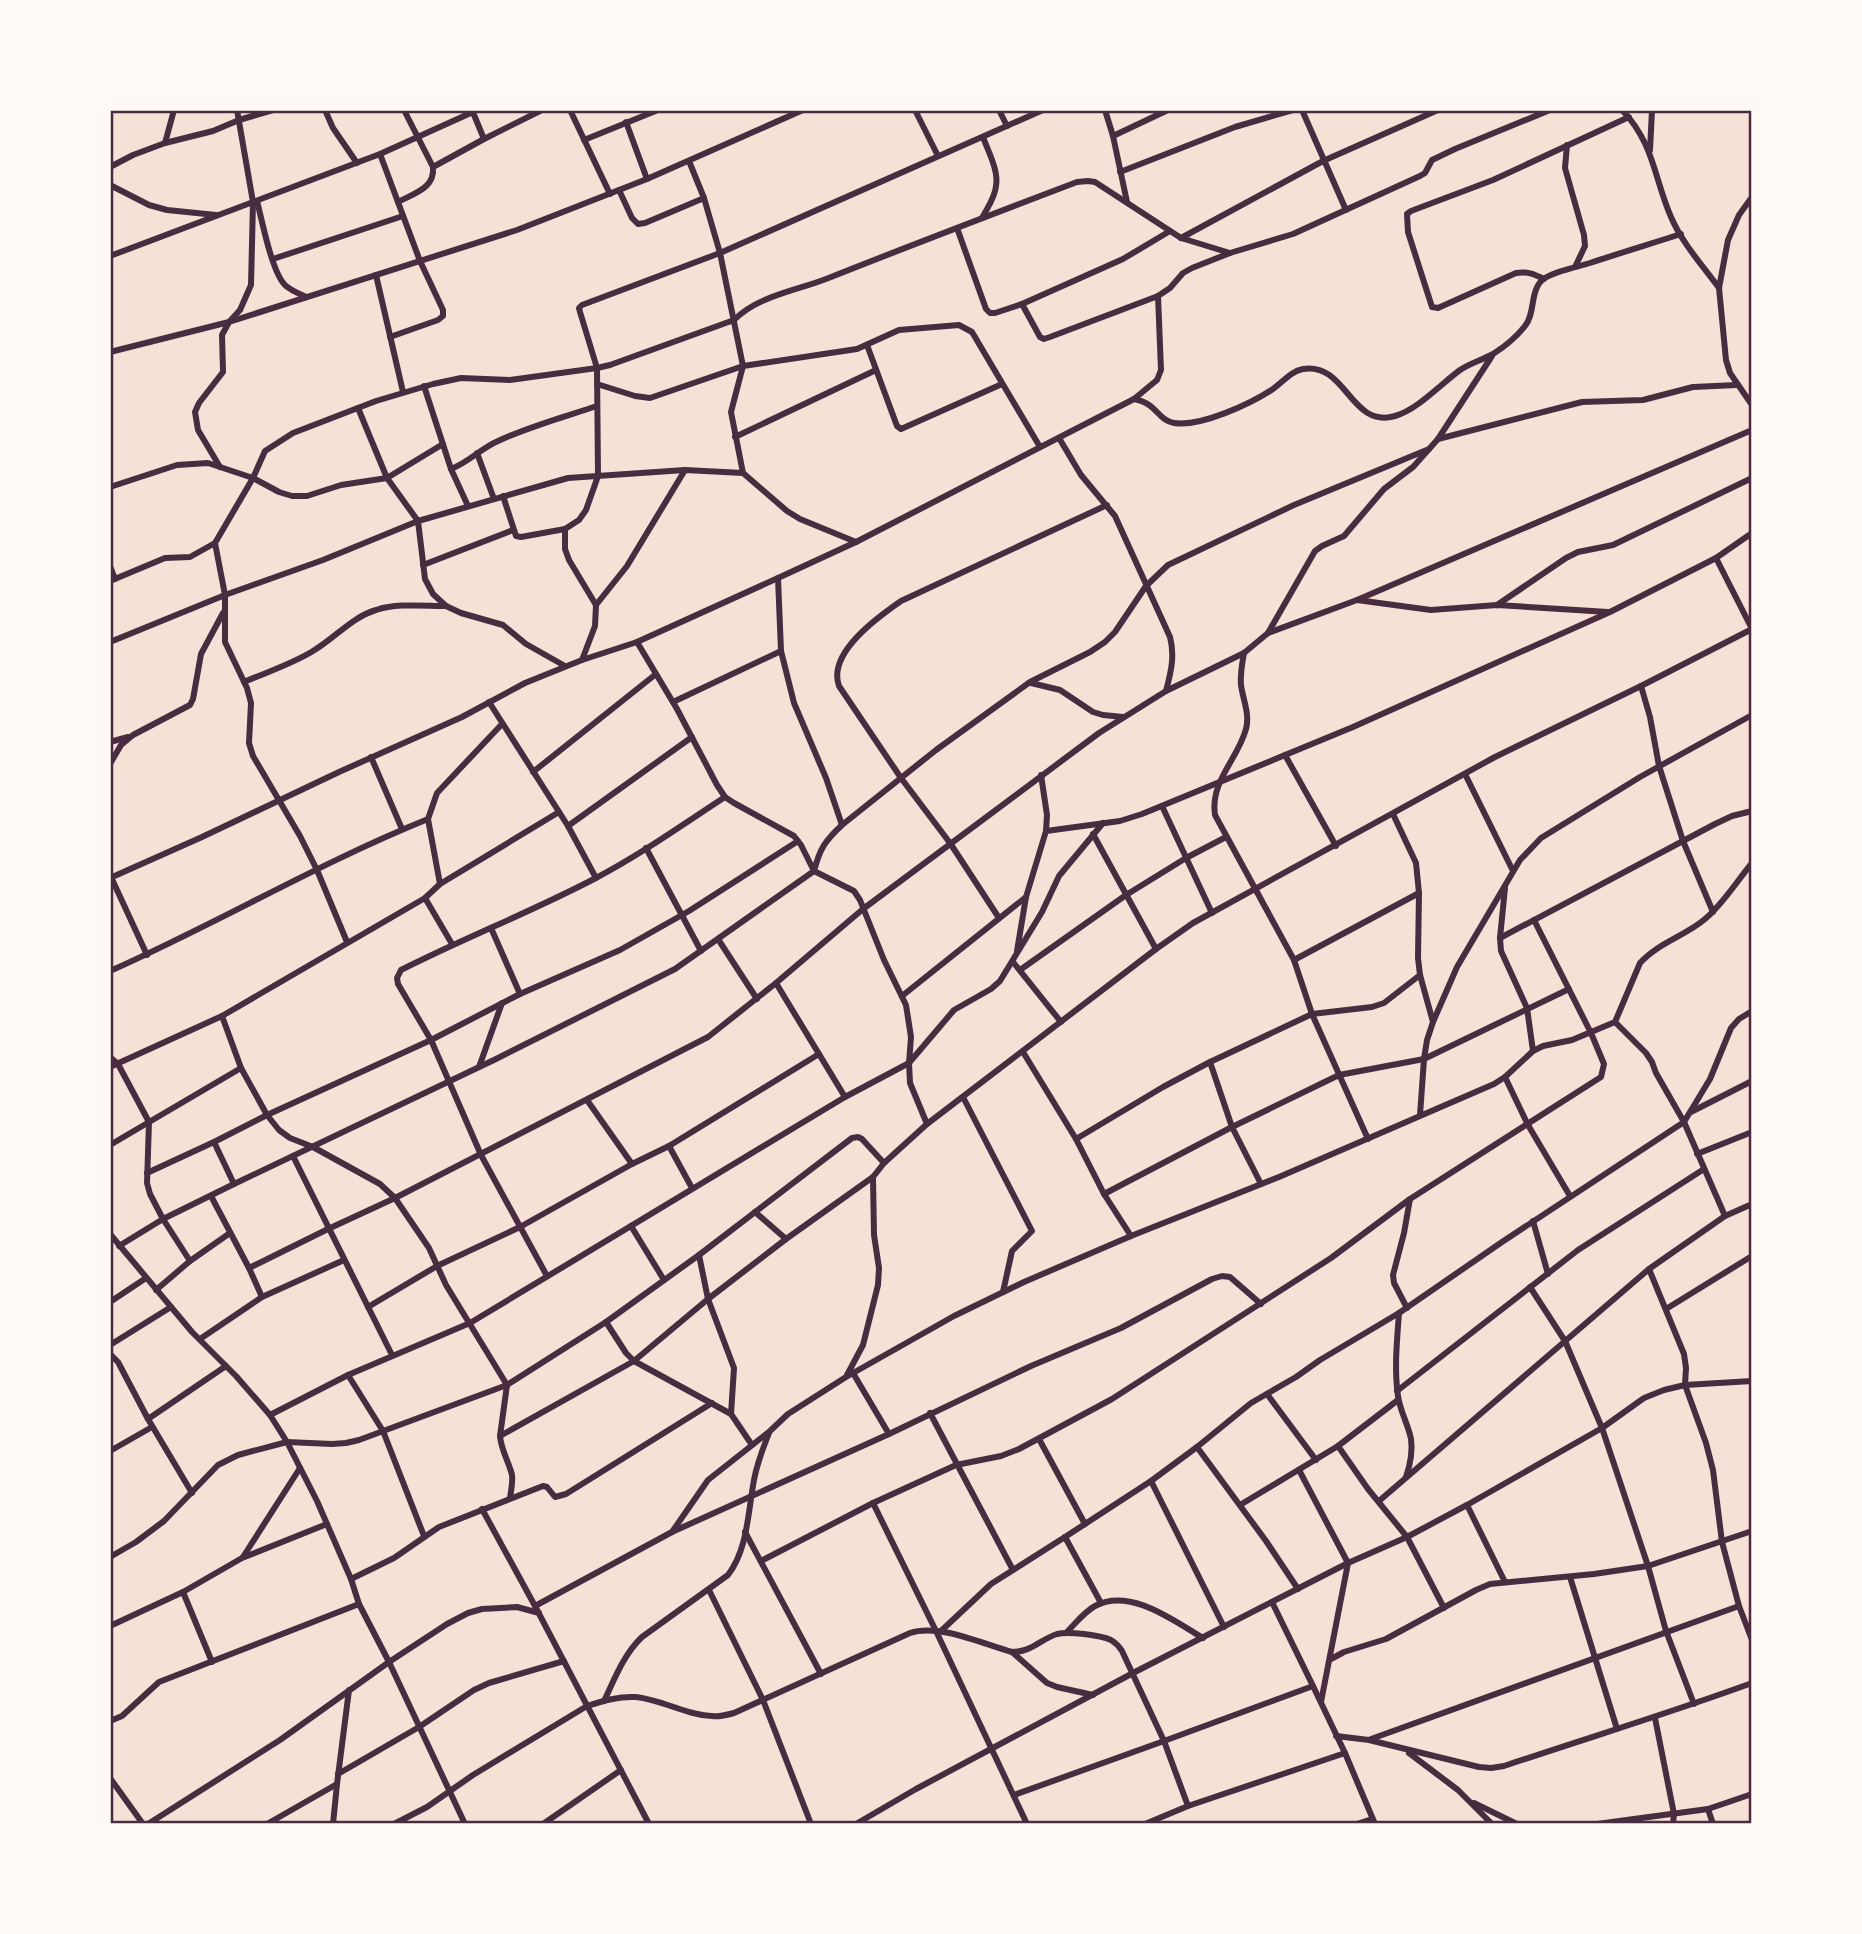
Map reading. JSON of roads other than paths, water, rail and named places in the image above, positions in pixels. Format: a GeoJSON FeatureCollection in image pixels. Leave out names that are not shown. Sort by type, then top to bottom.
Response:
{"type":"FeatureCollection","features":[{"type":"Feature","properties":{"kind":"street"},"geometry":{"type":"LineString","coordinates":[[165,143],[174,110]]}},
{"type":"Feature","properties":{"kind":"street"},"geometry":{"type":"LineString","coordinates":[[237,110],[255,201],[281,280],[287,287],[306,297]]}},
{"type":"Feature","properties":{"kind":"street"},"geometry":{"type":"LineString","coordinates":[[110,167],[165,143],[213,131],[273,110]]}},
{"type":"Feature","properties":{"kind":"street"},"geometry":{"type":"LineString","coordinates":[[325,110],[333,128],[357,163]]}},
{"type":"Feature","properties":{"kind":"street"},"geometry":{"type":"LineString","coordinates":[[398,202],[427,187],[434,175],[433,167],[404,110]]}},
{"type":"Feature","properties":{"kind":"street"},"geometry":{"type":"LineString","coordinates":[[433,167],[542,110]]}},
{"type":"Feature","properties":{"kind":"street"},"geometry":{"type":"LineString","coordinates":[[570,110],[610,194]]}},
{"type":"Feature","properties":{"kind":"street"},"geometry":{"type":"LineString","coordinates":[[584,140],[658,110]]}},
{"type":"Feature","properties":{"kind":"street"},"geometry":{"type":"LineString","coordinates":[[110,352],[229,322],[517,230],[648,179],[803,110]]}},
{"type":"Feature","properties":{"kind":"street"},"geometry":{"type":"LineString","coordinates":[[915,110],[938,156]]}},
{"type":"Feature","properties":{"kind":"street"},"geometry":{"type":"LineString","coordinates":[[999,110],[1007,126]]}},
{"type":"Feature","properties":{"kind":"street"},"geometry":{"type":"LineString","coordinates":[[503,496],[513,530],[516,536],[521,537],[565,529],[579,520],[586,510],[598,477],[597,368],[579,308],[582,305],[720,253],[1043,110]]}},
{"type":"Feature","properties":{"kind":"street"},"geometry":{"type":"LineString","coordinates":[[1105,110],[1127,202]]}},
{"type":"Feature","properties":{"kind":"street"},"geometry":{"type":"LineString","coordinates":[[1113,136],[1168,110]]}},
{"type":"Feature","properties":{"kind":"street"},"geometry":{"type":"LineString","coordinates":[[1120,172],[1235,127],[1293,110]]}},
{"type":"Feature","properties":{"kind":"street"},"geometry":{"type":"LineString","coordinates":[[1302,110],[1346,210]]}},
{"type":"Feature","properties":{"kind":"street"},"geometry":{"type":"LineString","coordinates":[[1181,238],[1323,161],[1438,110]]}},
{"type":"Feature","properties":{"kind":"street"},"geometry":{"type":"LineString","coordinates":[[1022,304],[1040,337],[1044,339],[1158,296],[1187,271],[1230,253],[1293,234],[1420,176],[1425,173],[1432,160],[1550,110]]}},
{"type":"Feature","properties":{"kind":"street"},"geometry":{"type":"LineString","coordinates":[[1622,110],[1640,131],[1650,152],[1672,220],[1719,288]]}},
{"type":"Feature","properties":{"kind":"street"},"geometry":{"type":"LineString","coordinates":[[1650,152],[1652,110]]}},
{"type":"Feature","properties":{"kind":"street"},"geometry":{"type":"LineString","coordinates":[[110,256],[380,154],[472,111],[484,139]]}},
{"type":"Feature","properties":{"kind":"street"},"geometry":{"type":"LineString","coordinates":[[1544,279],[1533,273],[1516,273],[1438,308],[1432,307],[1408,232],[1407,214],[1493,180],[1629,117]]}},
{"type":"Feature","properties":{"kind":"street"},"geometry":{"type":"LineString","coordinates":[[626,122],[648,179]]}},
{"type":"Feature","properties":{"kind":"street"},"geometry":{"type":"LineString","coordinates":[[982,218],[997,185],[997,176],[983,137]]}},
{"type":"Feature","properties":{"kind":"street"},"geometry":{"type":"LineString","coordinates":[[1567,145],[1565,168],[1585,246],[1575,267]]}},
{"type":"Feature","properties":{"kind":"street"},"geometry":{"type":"LineString","coordinates":[[380,154],[420,261],[443,310],[443,316],[438,320],[390,337]]}},
{"type":"Feature","properties":{"kind":"street"},"geometry":{"type":"LineString","coordinates":[[689,161],[704,198],[720,253],[743,366],[732,412],[743,474]]}},
{"type":"Feature","properties":{"kind":"street"},"geometry":{"type":"LineString","coordinates":[[110,566],[113,580],[166,558],[190,557],[215,543],[253,478],[265,451],[293,433],[403,392],[461,378],[510,380],[597,368],[734,320],[757,302],[812,285],[1077,182],[1095,182],[1181,238],[1230,253]]}},
{"type":"Feature","properties":{"kind":"street"},"geometry":{"type":"LineString","coordinates":[[110,185],[149,205],[167,210],[218,215]]}},
{"type":"Feature","properties":{"kind":"street"},"geometry":{"type":"LineString","coordinates":[[620,190],[632,218],[638,224],[704,198]]}},
{"type":"Feature","properties":{"kind":"street"},"geometry":{"type":"LineString","coordinates":[[1751,401],[1737,385],[1726,360],[1719,288],[1728,240],[1739,215],[1752,197]]}},
{"type":"Feature","properties":{"kind":"street"},"geometry":{"type":"LineString","coordinates":[[220,467],[198,430],[195,412],[223,372],[222,335],[240,310],[251,285],[255,201]]}},
{"type":"Feature","properties":{"kind":"street"},"geometry":{"type":"LineString","coordinates":[[273,258],[403,216]]}},
{"type":"Feature","properties":{"kind":"street"},"geometry":{"type":"LineString","coordinates":[[957,228],[986,309],[990,313],[1022,304],[1124,259],[1170,231]]}},
{"type":"Feature","properties":{"kind":"street"},"geometry":{"type":"LineString","coordinates":[[1134,399],[1149,405],[1170,422],[1206,420],[1259,398],[1293,373],[1304,369],[1319,370],[1333,377],[1370,416],[1397,416],[1462,369],[1493,354],[1518,334],[1528,323],[1534,295],[1544,279],[1681,234]]}},
{"type":"Feature","properties":{"kind":"street"},"geometry":{"type":"LineString","coordinates":[[376,275],[403,392]]}},
{"type":"Feature","properties":{"kind":"street"},"geometry":{"type":"LineString","coordinates":[[147,955],[111,877],[462,717],[525,683],[637,642],[778,579],[856,542],[1134,399],[1157,380],[1161,370],[1158,296]]}},
{"type":"Feature","properties":{"kind":"street"},"geometry":{"type":"LineString","coordinates":[[597,384],[650,398],[743,366],[846,351],[867,345],[899,330],[959,325],[972,332],[1040,447]]}},
{"type":"Feature","properties":{"kind":"street"},"geometry":{"type":"LineString","coordinates":[[867,345],[897,426],[901,429],[1002,384]]}},
{"type":"Feature","properties":{"kind":"street"},"geometry":{"type":"LineString","coordinates":[[1268,633],[1315,551],[1344,536],[1384,489],[1413,467],[1438,439],[1493,354]]}},
{"type":"Feature","properties":{"kind":"street"},"geometry":{"type":"LineString","coordinates":[[735,438],[876,370]]}},
{"type":"Feature","properties":{"kind":"street"},"geometry":{"type":"LineString","coordinates":[[1438,439],[1582,402],[1643,400],[1693,387],[1737,385]]}},
{"type":"Feature","properties":{"kind":"street"},"geometry":{"type":"LineString","coordinates":[[425,386],[451,469],[468,506]]}},
{"type":"Feature","properties":{"kind":"street"},"geometry":{"type":"LineString","coordinates":[[451,469],[514,434],[597,407]]}},
{"type":"Feature","properties":{"kind":"street"},"geometry":{"type":"LineString","coordinates":[[358,408],[387,478],[418,521],[425,579],[433,594],[446,606],[461,613],[503,625],[526,644],[565,667]]}},
{"type":"Feature","properties":{"kind":"street"},"geometry":{"type":"LineString","coordinates":[[249,1268],[481,1155],[708,1037],[863,909],[1041,775],[1123,717],[1166,691],[1244,653],[1268,633],[1357,600],[1752,430]]}},
{"type":"Feature","properties":{"kind":"street"},"geometry":{"type":"LineString","coordinates":[[1059,438],[1081,475],[1107,505],[1122,528],[1170,637],[1174,650],[1166,691]]}},
{"type":"Feature","properties":{"kind":"street"},"geometry":{"type":"LineString","coordinates":[[110,488],[177,466],[208,463],[253,478],[279,492],[292,496],[307,496],[341,485],[387,478],[443,444]]}},
{"type":"Feature","properties":{"kind":"street"},"geometry":{"type":"LineString","coordinates":[[115,1244],[675,970],[814,871],[819,851],[828,838],[901,778],[1030,682],[1105,642],[1115,632],[1146,586],[1178,560],[1294,505],[1429,449]]}},
{"type":"Feature","properties":{"kind":"street"},"geometry":{"type":"LineString","coordinates":[[477,453],[494,499]]}},
{"type":"Feature","properties":{"kind":"street"},"geometry":{"type":"LineString","coordinates":[[110,642],[418,521],[568,478],[685,470],[743,474],[800,519],[856,542]]}},
{"type":"Feature","properties":{"kind":"street"},"geometry":{"type":"LineString","coordinates":[[596,605],[626,566],[685,470]]}},
{"type":"Feature","properties":{"kind":"street"},"geometry":{"type":"LineString","coordinates":[[1497,605],[1578,552],[1614,545],[1752,478]]}},
{"type":"Feature","properties":{"kind":"street"},"geometry":{"type":"LineString","coordinates":[[999,918],[839,686],[837,667],[843,653],[882,614],[901,601],[1107,505]]}},
{"type":"Feature","properties":{"kind":"street"},"geometry":{"type":"LineString","coordinates":[[565,529],[565,549],[569,560],[596,605],[595,626],[583,660]]}},
{"type":"Feature","properties":{"kind":"street"},"geometry":{"type":"LineString","coordinates":[[423,565],[513,530]]}},
{"type":"Feature","properties":{"kind":"street"},"geometry":{"type":"LineString","coordinates":[[1046,831],[1120,821],[1218,784],[1376,717],[1610,612],[1716,558],[1752,533]]}},
{"type":"Feature","properties":{"kind":"street"},"geometry":{"type":"LineString","coordinates":[[215,543],[225,595],[225,642],[251,703],[249,743],[253,755],[317,870],[347,942]]}},
{"type":"Feature","properties":{"kind":"street"},"geometry":{"type":"LineString","coordinates":[[500,1436],[634,1360],[786,1238],[873,1177],[884,1163],[927,1124],[1156,948],[1193,923],[1495,757],[1752,629],[1716,558]]}},
{"type":"Feature","properties":{"kind":"street"},"geometry":{"type":"LineString","coordinates":[[778,579],[780,651],[794,703],[827,778],[842,825]]}},
{"type":"Feature","properties":{"kind":"street"},"geometry":{"type":"LineString","coordinates":[[1357,600],[1431,610],[1497,605],[1610,612]]}},
{"type":"Feature","properties":{"kind":"street"},"geometry":{"type":"LineString","coordinates":[[244,682],[316,650],[363,615],[378,609],[446,606]]}},
{"type":"Feature","properties":{"kind":"street"},"geometry":{"type":"LineString","coordinates":[[110,742],[133,735],[190,705],[201,654],[224,610]]}},
{"type":"Feature","properties":{"kind":"street"},"geometry":{"type":"LineString","coordinates":[[637,642],[725,797],[794,836],[814,871],[854,891],[908,1012],[911,1037],[910,1083],[927,1124]]}},
{"type":"Feature","properties":{"kind":"street"},"geometry":{"type":"LineString","coordinates":[[673,702],[780,651]]}},
{"type":"Feature","properties":{"kind":"street"},"geometry":{"type":"LineString","coordinates":[[1244,653],[1241,672],[1248,716],[1247,727],[1218,784],[1215,815],[1294,960],[1312,1014],[1368,1139]]}},
{"type":"Feature","properties":{"kind":"street"},"geometry":{"type":"LineString","coordinates":[[533,772],[656,674]]}},
{"type":"Feature","properties":{"kind":"street"},"geometry":{"type":"LineString","coordinates":[[1030,682],[1060,690],[1093,712],[1123,717]]}},
{"type":"Feature","properties":{"kind":"street"},"geometry":{"type":"LineString","coordinates":[[1641,686],[1659,766],[1683,841],[1713,912]]}},
{"type":"Feature","properties":{"kind":"street"},"geometry":{"type":"LineString","coordinates":[[489,702],[568,826],[596,878]]}},
{"type":"Feature","properties":{"kind":"street"},"geometry":{"type":"LineString","coordinates":[[1420,1115],[1424,1059],[1433,1022],[1457,967],[1513,871],[1530,848],[1541,838],[1659,766],[1752,715]]}},
{"type":"Feature","properties":{"kind":"street"},"geometry":{"type":"LineString","coordinates":[[440,884],[428,819],[437,793],[502,724]]}},
{"type":"Feature","properties":{"kind":"street"},"geometry":{"type":"LineString","coordinates":[[110,764],[121,745],[133,735]]}},
{"type":"Feature","properties":{"kind":"street"},"geometry":{"type":"LineString","coordinates":[[568,826],[692,737]]}},
{"type":"Feature","properties":{"kind":"street"},"geometry":{"type":"LineString","coordinates":[[1285,755],[1336,846]]}},
{"type":"Feature","properties":{"kind":"street"},"geometry":{"type":"LineString","coordinates":[[371,757],[402,829]]}},
{"type":"Feature","properties":{"kind":"street"},"geometry":{"type":"LineString","coordinates":[[1465,774],[1513,871]]}},
{"type":"Feature","properties":{"kind":"street"},"geometry":{"type":"LineString","coordinates":[[1017,954],[1026,897],[1046,831],[1047,816],[1041,775]]}},
{"type":"Feature","properties":{"kind":"street"},"geometry":{"type":"LineString","coordinates":[[547,1276],[481,1155],[431,1040],[397,978],[401,970],[452,944],[596,878],[725,797]]}},
{"type":"Feature","properties":{"kind":"street"},"geometry":{"type":"LineString","coordinates":[[1162,806],[1212,913]]}},
{"type":"Feature","properties":{"kind":"street"},"geometry":{"type":"LineString","coordinates":[[1500,938],[1732,816],[1752,811]]}},
{"type":"Feature","properties":{"kind":"street"},"geometry":{"type":"LineString","coordinates":[[110,1067],[222,1016],[425,898],[440,884],[559,812]]}},
{"type":"Feature","properties":{"kind":"street"},"geometry":{"type":"LineString","coordinates":[[1393,814],[1416,863],[1419,893],[1418,958],[1433,1022]]}},
{"type":"Feature","properties":{"kind":"street"},"geometry":{"type":"LineString","coordinates":[[110,971],[402,829],[428,819]]}},
{"type":"Feature","properties":{"kind":"street"},"geometry":{"type":"LineString","coordinates":[[270,1415],[348,1375],[470,1323],[845,1097],[909,1063],[954,1010],[1000,981],[1042,912],[1059,876],[1103,823]]}},
{"type":"Feature","properties":{"kind":"street"},"geometry":{"type":"LineString","coordinates":[[1093,834],[1156,948]]}},
{"type":"Feature","properties":{"kind":"street"},"geometry":{"type":"LineString","coordinates":[[1020,970],[1126,895],[1226,837]]}},
{"type":"Feature","properties":{"kind":"street"},"geometry":{"type":"LineString","coordinates":[[147,1173],[431,1040],[520,994],[599,961],[682,916],[798,841]]}},
{"type":"Feature","properties":{"kind":"street"},"geometry":{"type":"LineString","coordinates":[[646,848],[701,951]]}},
{"type":"Feature","properties":{"kind":"street"},"geometry":{"type":"LineString","coordinates":[[672,1532],[708,1480],[788,1414],[846,1377],[954,1316],[1131,1236],[1368,1139],[1505,1077],[1533,1051],[1543,1046],[1591,1033],[1615,1022],[1640,963],[1658,947],[1713,912],[1752,863]]}},
{"type":"Feature","properties":{"kind":"street"},"geometry":{"type":"LineString","coordinates":[[1506,883],[1501,951],[1527,1008],[1533,1051]]}},
{"type":"Feature","properties":{"kind":"street"},"geometry":{"type":"LineString","coordinates":[[1294,960],[1419,893]]}},
{"type":"Feature","properties":{"kind":"street"},"geometry":{"type":"LineString","coordinates":[[902,996],[1026,897]]}},
{"type":"Feature","properties":{"kind":"street"},"geometry":{"type":"LineString","coordinates":[[425,898],[452,944]]}},
{"type":"Feature","properties":{"kind":"street"},"geometry":{"type":"LineString","coordinates":[[761,1561],[873,1503],[956,1465],[1001,1456],[1019,1449],[1112,1399],[1331,1258],[1410,1199],[1601,1077],[1604,1064],[1591,1033],[1534,920]]}},
{"type":"Feature","properties":{"kind":"street"},"geometry":{"type":"LineString","coordinates":[[491,928],[520,994]]}},
{"type":"Feature","properties":{"kind":"street"},"geometry":{"type":"LineString","coordinates":[[718,939],[757,999]]}},
{"type":"Feature","properties":{"kind":"street"},"geometry":{"type":"LineString","coordinates":[[1013,962],[1060,1022]]}},
{"type":"Feature","properties":{"kind":"street"},"geometry":{"type":"LineString","coordinates":[[1076,1139],[1210,1062],[1312,1014],[1372,1007],[1384,1003],[1420,975]]}},
{"type":"Feature","properties":{"kind":"street"},"geometry":{"type":"LineString","coordinates":[[776,983],[845,1097]]}},
{"type":"Feature","properties":{"kind":"street"},"geometry":{"type":"LineString","coordinates":[[1104,1194],[1339,1075],[1424,1059],[1569,989]]}},
{"type":"Feature","properties":{"kind":"street"},"geometry":{"type":"LineString","coordinates":[[480,1067],[502,1003]]}},
{"type":"Feature","properties":{"kind":"street"},"geometry":{"type":"LineString","coordinates":[[939,1631],[985,1588],[1151,1481],[1251,1404],[1407,1308],[1570,1196],[1684,1122],[1710,1079],[1731,1028],[1752,1011]]}},
{"type":"Feature","properties":{"kind":"street"},"geometry":{"type":"LineString","coordinates":[[222,1016],[241,1068],[267,1115],[279,1130],[380,1184],[395,1198],[429,1248],[446,1285],[507,1385],[500,1444],[512,1474],[510,1498]]}},
{"type":"Feature","properties":{"kind":"street"},"geometry":{"type":"LineString","coordinates":[[1615,1022],[1646,1053],[1684,1122],[1725,1216]]}},
{"type":"Feature","properties":{"kind":"street"},"geometry":{"type":"LineString","coordinates":[[1023,1052],[1131,1236]]}},
{"type":"Feature","properties":{"kind":"street"},"geometry":{"type":"LineString","coordinates":[[368,1307],[436,1266],[520,1227],[669,1146],[819,1054]]}},
{"type":"Feature","properties":{"kind":"street"},"geometry":{"type":"LineString","coordinates":[[110,1057],[118,1064],[149,1122],[147,1183],[150,1194],[190,1261]]}},
{"type":"Feature","properties":{"kind":"street"},"geometry":{"type":"LineString","coordinates":[[1210,1062],[1232,1127],[1261,1184]]}},
{"type":"Feature","properties":{"kind":"street"},"geometry":{"type":"LineString","coordinates":[[110,1145],[241,1068]]}},
{"type":"Feature","properties":{"kind":"street"},"geometry":{"type":"LineString","coordinates":[[1505,1077],[1528,1125],[1570,1196]]}},
{"type":"Feature","properties":{"kind":"street"},"geometry":{"type":"LineString","coordinates":[[1690,1112],[1752,1081]]}},
{"type":"Feature","properties":{"kind":"street"},"geometry":{"type":"LineString","coordinates":[[963,1097],[1032,1231],[1012,1251],[1003,1292]]}},
{"type":"Feature","properties":{"kind":"street"},"geometry":{"type":"LineString","coordinates":[[587,1100],[632,1164]]}},
{"type":"Feature","properties":{"kind":"street"},"geometry":{"type":"LineString","coordinates":[[1697,1154],[1752,1132]]}},
{"type":"Feature","properties":{"kind":"street"},"geometry":{"type":"LineString","coordinates":[[110,1557],[149,1534],[218,1465],[229,1459],[287,1442],[346,1443],[507,1385],[606,1322],[852,1138],[862,1139],[884,1163]]}},
{"type":"Feature","properties":{"kind":"street"},"geometry":{"type":"LineString","coordinates":[[214,1142],[234,1184]]}},
{"type":"Feature","properties":{"kind":"street"},"geometry":{"type":"LineString","coordinates":[[669,1146],[692,1188]]}},
{"type":"Feature","properties":{"kind":"street"},"geometry":{"type":"LineString","coordinates":[[293,1156],[392,1355]]}},
{"type":"Feature","properties":{"kind":"street"},"geometry":{"type":"LineString","coordinates":[[1397,1391],[1578,1250],[1704,1168]]}},
{"type":"Feature","properties":{"kind":"street"},"geometry":{"type":"LineString","coordinates":[[846,1377],[863,1345],[878,1285],[873,1177]]}},
{"type":"Feature","properties":{"kind":"street"},"geometry":{"type":"LineString","coordinates":[[211,1196],[262,1297]]}},
{"type":"Feature","properties":{"kind":"street"},"geometry":{"type":"LineString","coordinates":[[1407,1308],[1394,1283],[1393,1275],[1410,1199]]}},
{"type":"Feature","properties":{"kind":"street"},"geometry":{"type":"LineString","coordinates":[[1379,1501],[1649,1269],[1725,1216],[1751,1207]]}},
{"type":"Feature","properties":{"kind":"street"},"geometry":{"type":"LineString","coordinates":[[755,1212],[786,1238]]}},
{"type":"Feature","properties":{"kind":"street"},"geometry":{"type":"LineString","coordinates":[[1533,1221],[1548,1273]]}},
{"type":"Feature","properties":{"kind":"street"},"geometry":{"type":"LineString","coordinates":[[631,1226],[664,1280]]}},
{"type":"Feature","properties":{"kind":"street"},"geometry":{"type":"LineString","coordinates":[[156,1290],[190,1261],[230,1233]]}},
{"type":"Feature","properties":{"kind":"street"},"geometry":{"type":"LineString","coordinates":[[110,1234],[115,1244],[270,1415],[287,1442],[327,1524],[359,1604],[465,1824]]}},
{"type":"Feature","properties":{"kind":"street"},"geometry":{"type":"LineString","coordinates":[[699,1255],[708,1299],[734,1368],[731,1414]]}},
{"type":"Feature","properties":{"kind":"street"},"geometry":{"type":"LineString","coordinates":[[1666,1309],[1752,1256]]}},
{"type":"Feature","properties":{"kind":"street"},"geometry":{"type":"LineString","coordinates":[[200,1339],[262,1297],[344,1260]]}},
{"type":"Feature","properties":{"kind":"street"},"geometry":{"type":"LineString","coordinates":[[1649,1269],[1684,1354],[1685,1385],[1713,1470],[1722,1542],[1739,1606],[1752,1640]]}},
{"type":"Feature","properties":{"kind":"street"},"geometry":{"type":"LineString","coordinates":[[535,1606],[672,1532],[889,1434],[1031,1366],[1121,1328],[1212,1279],[1222,1276],[1230,1278],[1261,1304]]}},
{"type":"Feature","properties":{"kind":"street"},"geometry":{"type":"LineString","coordinates":[[110,1302],[146,1278]]}},
{"type":"Feature","properties":{"kind":"street"},"geometry":{"type":"LineString","coordinates":[[1530,1287],[1565,1341],[1602,1428],[1648,1566],[1666,1631],[1694,1704]]}},
{"type":"Feature","properties":{"kind":"street"},"geometry":{"type":"LineString","coordinates":[[110,1345],[171,1307]]}},
{"type":"Feature","properties":{"kind":"street"},"geometry":{"type":"LineString","coordinates":[[1399,1313],[1397,1391],[1411,1438],[1410,1465],[1405,1479]]}},
{"type":"Feature","properties":{"kind":"street"},"geometry":{"type":"LineString","coordinates":[[606,1322],[626,1353],[634,1360],[731,1414],[752,1445]]}},
{"type":"Feature","properties":{"kind":"street"},"geometry":{"type":"LineString","coordinates":[[110,1354],[118,1362],[152,1427],[192,1493]]}},
{"type":"Feature","properties":{"kind":"street"},"geometry":{"type":"LineString","coordinates":[[148,1419],[226,1366]]}},
{"type":"Feature","properties":{"kind":"street"},"geometry":{"type":"LineString","coordinates":[[853,1373],[889,1434]]}},
{"type":"Feature","properties":{"kind":"street"},"geometry":{"type":"LineString","coordinates":[[348,1375],[383,1431],[424,1536]]}},
{"type":"Feature","properties":{"kind":"street"},"geometry":{"type":"LineString","coordinates":[[856,1824],[1133,1673],[1467,1505],[1602,1428],[1644,1398],[1685,1385],[1752,1382]]}},
{"type":"Feature","properties":{"kind":"street"},"geometry":{"type":"LineString","coordinates":[[1267,1394],[1316,1460]]}},
{"type":"Feature","properties":{"kind":"street"},"geometry":{"type":"LineString","coordinates":[[1240,1505],[1338,1447],[1398,1400]]}},
{"type":"Feature","properties":{"kind":"street"},"geometry":{"type":"LineString","coordinates":[[351,1579],[394,1559],[439,1527],[510,1498],[543,1486],[559,1498],[712,1403]]}},
{"type":"Feature","properties":{"kind":"street"},"geometry":{"type":"LineString","coordinates":[[930,1413],[1013,1570]]}},
{"type":"Feature","properties":{"kind":"street"},"geometry":{"type":"LineString","coordinates":[[110,1451],[152,1427]]}},
{"type":"Feature","properties":{"kind":"street"},"geometry":{"type":"LineString","coordinates":[[604,1700],[634,1645],[729,1575],[735,1567],[746,1532],[758,1460],[770,1431]]}},
{"type":"Feature","properties":{"kind":"street"},"geometry":{"type":"LineString","coordinates":[[1039,1439],[1085,1524]]}},
{"type":"Feature","properties":{"kind":"street"},"geometry":{"type":"LineString","coordinates":[[1197,1447],[1298,1589]]}},
{"type":"Feature","properties":{"kind":"street"},"geometry":{"type":"LineString","coordinates":[[1338,1447],[1407,1537],[1444,1608]]}},
{"type":"Feature","properties":{"kind":"street"},"geometry":{"type":"LineString","coordinates":[[242,1558],[300,1468]]}},
{"type":"Feature","properties":{"kind":"street"},"geometry":{"type":"LineString","coordinates":[[1299,1470],[1348,1563],[1321,1702]]}},
{"type":"Feature","properties":{"kind":"street"},"geometry":{"type":"LineString","coordinates":[[1151,1481],[1224,1627]]}},
{"type":"Feature","properties":{"kind":"street"},"geometry":{"type":"LineString","coordinates":[[873,1503],[939,1631],[1027,1824]]}},
{"type":"Feature","properties":{"kind":"street"},"geometry":{"type":"LineString","coordinates":[[1467,1505],[1505,1582]]}},
{"type":"Feature","properties":{"kind":"street"},"geometry":{"type":"LineString","coordinates":[[482,1509],[649,1824]]}},
{"type":"Feature","properties":{"kind":"street"},"geometry":{"type":"LineString","coordinates":[[110,1626],[183,1592],[242,1558],[327,1524]]}},
{"type":"Feature","properties":{"kind":"street"},"geometry":{"type":"LineString","coordinates":[[1331,1659],[1344,1652],[1386,1639],[1490,1584],[1570,1577],[1648,1566],[1752,1531]]}},
{"type":"Feature","properties":{"kind":"street"},"geometry":{"type":"LineString","coordinates":[[746,1532],[821,1674]]}},
{"type":"Feature","properties":{"kind":"street"},"geometry":{"type":"LineString","coordinates":[[1065,1537],[1101,1603]]}},
{"type":"Feature","properties":{"kind":"street"},"geometry":{"type":"LineString","coordinates":[[1570,1577],[1617,1728]]}},
{"type":"Feature","properties":{"kind":"street"},"geometry":{"type":"LineString","coordinates":[[709,1590],[763,1700],[811,1824]]}},
{"type":"Feature","properties":{"kind":"street"},"geometry":{"type":"LineString","coordinates":[[183,1592],[212,1662]]}},
{"type":"Feature","properties":{"kind":"street"},"geometry":{"type":"LineString","coordinates":[[1066,1633],[1091,1608],[1114,1601],[1146,1606],[1203,1639]]}},
{"type":"Feature","properties":{"kind":"street"},"geometry":{"type":"LineString","coordinates":[[1272,1602],[1345,1753],[1373,1821],[1357,1824]]}},
{"type":"Feature","properties":{"kind":"street"},"geometry":{"type":"LineString","coordinates":[[110,1721],[122,1716],[159,1682],[359,1604]]}},
{"type":"Feature","properties":{"kind":"street"},"geometry":{"type":"LineString","coordinates":[[1369,1740],[1739,1606]]}},
{"type":"Feature","properties":{"kind":"street"},"geometry":{"type":"LineString","coordinates":[[148,1824],[280,1740],[447,1624],[482,1609],[517,1607],[539,1613]]}},
{"type":"Feature","properties":{"kind":"street"},"geometry":{"type":"LineString","coordinates":[[394,1824],[427,1807],[473,1775],[587,1706],[604,1700],[635,1697],[714,1717],[734,1713],[910,1633],[926,1629],[1012,1652],[1023,1652],[1047,1638],[1066,1633],[1108,1638],[1118,1644],[1164,1741],[1188,1807]]}},
{"type":"Feature","properties":{"kind":"street"},"geometry":{"type":"LineString","coordinates":[[1012,1652],[1047,1683],[1093,1695]]}},
{"type":"Feature","properties":{"kind":"street"},"geometry":{"type":"LineString","coordinates":[[338,1774],[488,1683],[564,1661]]}},
{"type":"Feature","properties":{"kind":"street"},"geometry":{"type":"LineString","coordinates":[[1336,1736],[1369,1740],[1491,1768],[1655,1718],[1752,1683]]}},
{"type":"Feature","properties":{"kind":"street"},"geometry":{"type":"LineString","coordinates":[[1014,1796],[1313,1686]]}},
{"type":"Feature","properties":{"kind":"street"},"geometry":{"type":"LineString","coordinates":[[333,1824],[349,1690]]}},
{"type":"Feature","properties":{"kind":"street"},"geometry":{"type":"LineString","coordinates":[[1655,1718],[1674,1814],[1673,1824]]}},
{"type":"Feature","properties":{"kind":"street"},"geometry":{"type":"LineString","coordinates":[[1405,1749],[1458,1790],[1492,1824]]}},
{"type":"Feature","properties":{"kind":"street"},"geometry":{"type":"LineString","coordinates":[[1145,1824],[1345,1753]]}},
{"type":"Feature","properties":{"kind":"street"},"geometry":{"type":"LineString","coordinates":[[543,1824],[621,1770]]}},
{"type":"Feature","properties":{"kind":"street"},"geometry":{"type":"LineString","coordinates":[[110,1778],[143,1824]]}},
{"type":"Feature","properties":{"kind":"street"},"geometry":{"type":"LineString","coordinates":[[267,1824],[337,1784]]}},
{"type":"Feature","properties":{"kind":"street"},"geometry":{"type":"LineString","coordinates":[[1597,1824],[1708,1810],[1752,1794]]}},
{"type":"Feature","properties":{"kind":"street"},"geometry":{"type":"LineString","coordinates":[[1468,1800],[1517,1824]]}},
{"type":"Feature","properties":{"kind":"street"},"geometry":{"type":"LineString","coordinates":[[1708,1810],[1713,1824]]}}]}
